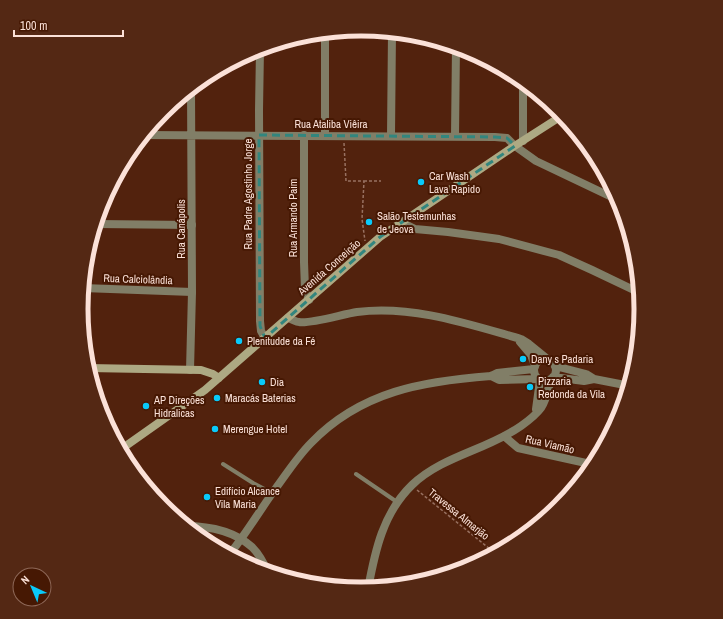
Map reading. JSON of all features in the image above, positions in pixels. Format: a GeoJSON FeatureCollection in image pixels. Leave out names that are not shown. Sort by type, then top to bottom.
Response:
{"type":"FeatureCollection","features":[{"type":"Feature","properties":{"kind":"main road","name":"Avenida Conceição"},"geometry":{"type":"LineString","coordinates":[[125,446],[199,395],[380,237],[557,119]]}},
{"type":"Feature","properties":{"kind":"main road"},"geometry":{"type":"LineString","coordinates":[[94,368],[206,371],[219,378]]}},
{"type":"Feature","properties":{"kind":"street"},"geometry":{"type":"LineString","coordinates":[[325,136],[326,38]]}},
{"type":"Feature","properties":{"kind":"street"},"geometry":{"type":"LineString","coordinates":[[391,135],[392,38]]}},
{"type":"Feature","properties":{"kind":"street"},"geometry":{"type":"LineString","coordinates":[[455,136],[456,53]]}},
{"type":"Feature","properties":{"kind":"street","name":"Rua Padre Agostinho Jorge"},"geometry":{"type":"LineString","coordinates":[[260,56],[260,326],[265,338]]}},
{"type":"Feature","properties":{"kind":"street"},"geometry":{"type":"LineString","coordinates":[[523,89],[523,141]]}},
{"type":"Feature","properties":{"kind":"street","name":"Rua Canápolis"},"geometry":{"type":"LineString","coordinates":[[190,370],[192,292],[191,96]]}},
{"type":"Feature","properties":{"kind":"street","name":"Rua Ataliba Viêira"},"geometry":{"type":"LineString","coordinates":[[152,134],[503,137],[510,140],[515,146],[536,161],[610,196]]}},
{"type":"Feature","properties":{"kind":"street","name":"Rua Armando Paim"},"geometry":{"type":"LineString","coordinates":[[304,135],[304,262],[305,289],[308,300]]}},
{"type":"Feature","properties":{"kind":"street"},"geometry":{"type":"LineString","coordinates":[[401,222],[415,229],[455,232],[499,239],[559,256],[634,290]]}},
{"type":"Feature","properties":{"kind":"street"},"geometry":{"type":"LineString","coordinates":[[102,224],[192,225]]}},
{"type":"Feature","properties":{"kind":"street","name":"Rua Calciolândia"},"geometry":{"type":"LineString","coordinates":[[89,288],[192,292]]}},
{"type":"Feature","properties":{"kind":"street"},"geometry":{"type":"LineString","coordinates":[[288,318],[302,323],[358,312],[397,310],[445,318],[515,337],[529,344],[552,364],[555,374],[552,378],[544,402],[535,415],[512,432],[437,467],[411,485],[388,516],[380,534],[369,583]]}},
{"type":"Feature","properties":{"kind":"street"},"geometry":{"type":"LineString","coordinates":[[515,337],[528,350],[533,360],[535,376],[539,380],[538,401],[535,415]]}},
{"type":"Feature","properties":{"kind":"street"},"geometry":{"type":"LineString","coordinates":[[534,368],[537,363],[543,360],[586,374],[594,379],[624,385]]}},
{"type":"Feature","properties":{"kind":"street"},"geometry":{"type":"LineString","coordinates":[[233,550],[242,539],[272,493],[311,443],[338,420],[361,405],[396,390],[426,383],[491,376],[497,373],[534,368]]}},
{"type":"Feature","properties":{"kind":"street"},"geometry":{"type":"LineString","coordinates":[[491,376],[498,380],[546,381],[552,378],[584,381],[594,379]]}},
{"type":"Feature","properties":{"kind":"street","name":"Rua Viamão"},"geometry":{"type":"LineString","coordinates":[[504,436],[518,448],[587,463]]}},
{"type":"Feature","properties":{"kind":"street"},"geometry":{"type":"LineString","coordinates":[[195,526],[212,528],[242,539],[252,547],[264,564]]}},
{"type":"Feature","properties":{"kind":"lane"},"geometry":{"type":"LineString","coordinates":[[223,464],[272,493]]}},
{"type":"Feature","properties":{"kind":"lane"},"geometry":{"type":"LineString","coordinates":[[356,474],[397,502]]}},
{"type":"Feature","properties":{"kind":"path"},"geometry":{"type":"LineString","coordinates":[[344,136],[346,181],[381,181]]}},
{"type":"Feature","properties":{"kind":"path"},"geometry":{"type":"LineString","coordinates":[[364,181],[362,218],[366,250]]}},
{"type":"Feature","properties":{"kind":"path","name":"Travessa Almarjão"},"geometry":{"type":"LineString","coordinates":[[411,485],[491,550]]}},
{"type":"Feature","properties":{"kind":"highlighted area"},"geometry":{"type":"Polygon","coordinates":[[[259,135],[495,137],[507,138],[515,146],[380,237],[265,338],[260,326],[259,135]]]}},
{"type":"Feature","properties":{"kind":"place","name":"Car Wash Lava Rapido"},"geometry":{"type":"Point","coordinates":[421,182]}},
{"type":"Feature","properties":{"kind":"place","name":"Salão Testemunhas de Jeova"},"geometry":{"type":"Point","coordinates":[369,222]}},
{"type":"Feature","properties":{"kind":"place","name":"Plenitudde da Fé"},"geometry":{"type":"Point","coordinates":[239,341]}},
{"type":"Feature","properties":{"kind":"place","name":"Dany s Padaria"},"geometry":{"type":"Point","coordinates":[523,359]}},
{"type":"Feature","properties":{"kind":"place","name":"Dia"},"geometry":{"type":"Point","coordinates":[262,382]}},
{"type":"Feature","properties":{"kind":"place","name":"Pizzaria Redonda da Vila"},"geometry":{"type":"Point","coordinates":[530,387]}},
{"type":"Feature","properties":{"kind":"place","name":"Maracás Baterias"},"geometry":{"type":"Point","coordinates":[217,398]}},
{"type":"Feature","properties":{"kind":"place","name":"AP Direções Hidralicas"},"geometry":{"type":"Point","coordinates":[146,406]}},
{"type":"Feature","properties":{"kind":"place","name":"Merengue Hotel"},"geometry":{"type":"Point","coordinates":[215,429]}},
{"type":"Feature","properties":{"kind":"place","name":"Edifício Alcance Vila Maria"},"geometry":{"type":"Point","coordinates":[207,497]}}]}
